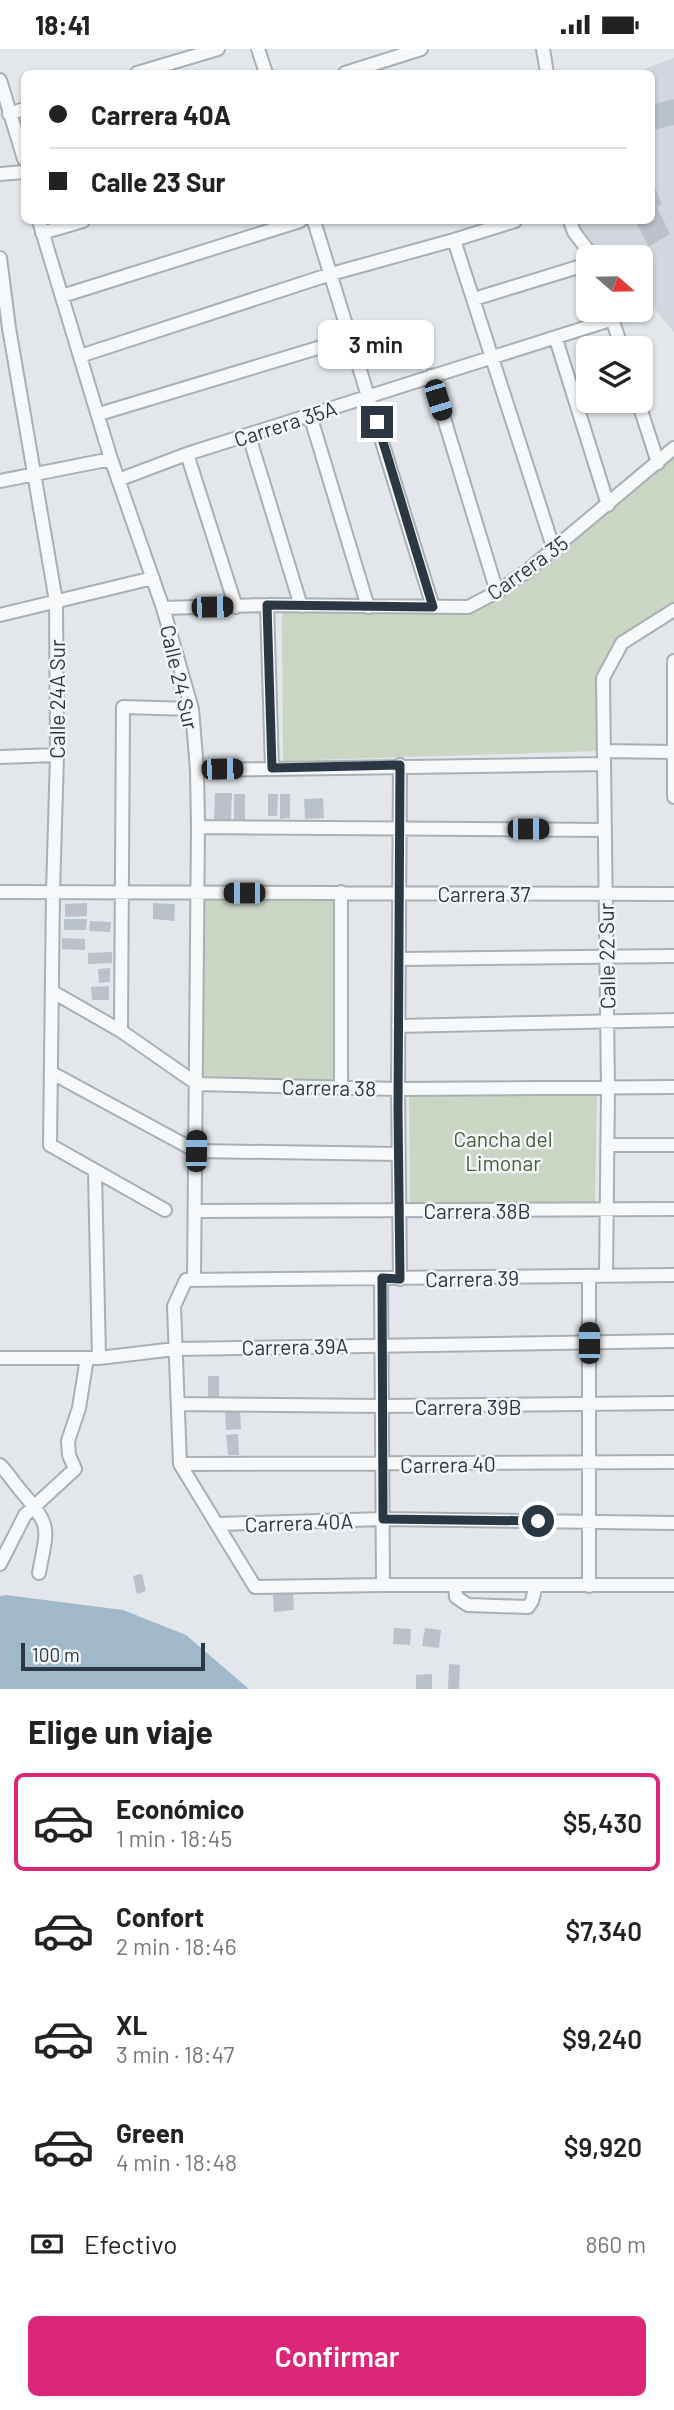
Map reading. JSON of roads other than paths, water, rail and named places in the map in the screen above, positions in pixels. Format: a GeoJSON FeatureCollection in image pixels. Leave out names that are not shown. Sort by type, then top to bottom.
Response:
{"type":"FeatureCollection","features":[{"type":"Feature","properties":{"kind":"street"},"geometry":{"type":"LineString","coordinates":[[165,49],[169,64]]}},
{"type":"Feature","properties":{"kind":"street"},"geometry":{"type":"LineString","coordinates":[[148,70],[218,49]]}},
{"type":"Feature","properties":{"kind":"street"},"geometry":{"type":"LineString","coordinates":[[258,49],[265,70]]}},
{"type":"Feature","properties":{"kind":"street"},"geometry":{"type":"LineString","coordinates":[[354,70],[421,49]]}},
{"type":"Feature","properties":{"kind":"street"},"geometry":{"type":"LineString","coordinates":[[543,49],[546,70]]}},
{"type":"Feature","properties":{"kind":"street"},"geometry":{"type":"LineString","coordinates":[[0,81],[5,107],[21,151]]}},
{"type":"Feature","properties":{"kind":"street"},"geometry":{"type":"LineString","coordinates":[[0,174],[21,172]]}},
{"type":"Feature","properties":{"kind":"street"},"geometry":{"type":"LineString","coordinates":[[41,227],[62,224]]}},
{"type":"Feature","properties":{"kind":"street"},"geometry":{"type":"LineString","coordinates":[[62,296],[290,224]]}},
{"type":"Feature","properties":{"kind":"street"},"geometry":{"type":"LineString","coordinates":[[315,224],[433,607]]}},
{"type":"Feature","properties":{"kind":"street"},"geometry":{"type":"LineString","coordinates":[[80,356],[331,274],[505,224]]}},
{"type":"Feature","properties":{"kind":"street"},"geometry":{"type":"LineString","coordinates":[[571,224],[584,245]]}},
{"type":"Feature","properties":{"kind":"street","name":"Calle 24 Sur"},"geometry":{"type":"LineString","coordinates":[[41,227],[111,459],[163,608],[192,709],[198,827],[196,1151],[190,1279],[174,1305],[180,1464]]}},
{"type":"Feature","properties":{"kind":"street"},"geometry":{"type":"LineString","coordinates":[[454,240],[554,550]]}},
{"type":"Feature","properties":{"kind":"street","name":"Calle 24A Sur"},"geometry":{"type":"LineString","coordinates":[[0,258],[5,329],[56,601],[57,755],[50,1145],[95,1172]]}},
{"type":"Feature","properties":{"kind":"street"},"geometry":{"type":"LineString","coordinates":[[474,299],[576,268]]}},
{"type":"Feature","properties":{"kind":"street","name":"Carrera 35A"},"geometry":{"type":"LineString","coordinates":[[118,480],[187,454],[556,339],[595,322]]}},
{"type":"Feature","properties":{"kind":"street"},"geometry":{"type":"LineString","coordinates":[[99,414],[351,338]]}},
{"type":"Feature","properties":{"kind":"street"},"geometry":{"type":"LineString","coordinates":[[556,339],[608,505]]}},
{"type":"Feature","properties":{"kind":"street"},"geometry":{"type":"LineString","coordinates":[[431,376],[497,592]]}},
{"type":"Feature","properties":{"kind":"street"},"geometry":{"type":"LineString","coordinates":[[642,413],[658,463]]}},
{"type":"Feature","properties":{"kind":"street"},"geometry":{"type":"LineString","coordinates":[[310,415],[368,607]]}},
{"type":"Feature","properties":{"kind":"street"},"geometry":{"type":"LineString","coordinates":[[249,436],[300,606]]}},
{"type":"Feature","properties":{"kind":"street","name":"Carrera 35"},"geometry":{"type":"LineString","coordinates":[[163,608],[267,605],[468,607],[497,592],[554,550],[674,449]]}},
{"type":"Feature","properties":{"kind":"street"},"geometry":{"type":"LineString","coordinates":[[187,454],[236,607]]}},
{"type":"Feature","properties":{"kind":"street"},"geometry":{"type":"LineString","coordinates":[[0,481],[111,459]]}},
{"type":"Feature","properties":{"kind":"street"},"geometry":{"type":"LineString","coordinates":[[0,615],[153,578]]}},
{"type":"Feature","properties":{"kind":"street"},"geometry":{"type":"LineString","coordinates":[[267,605],[272,768]]}},
{"type":"Feature","properties":{"kind":"street","name":"Calle 22 Sur"},"geometry":{"type":"LineString","coordinates":[[606,1274],[608,1089],[603,678],[622,643],[674,610]]}},
{"type":"Feature","properties":{"kind":"street"},"geometry":{"type":"LineString","coordinates":[[674,661],[674,797]]}},
{"type":"Feature","properties":{"kind":"street"},"geometry":{"type":"LineString","coordinates":[[121,1031],[122,707],[192,709]]}},
{"type":"Feature","properties":{"kind":"street"},"geometry":{"type":"LineString","coordinates":[[197,770],[400,765],[673,752]]}},
{"type":"Feature","properties":{"kind":"street"},"geometry":{"type":"LineString","coordinates":[[0,757],[57,755]]}},
{"type":"Feature","properties":{"kind":"street"},"geometry":{"type":"LineString","coordinates":[[400,765],[400,1279]]}},
{"type":"Feature","properties":{"kind":"street"},"geometry":{"type":"LineString","coordinates":[[198,827],[606,830]]}},
{"type":"Feature","properties":{"kind":"street","name":"Carrera 37"},"geometry":{"type":"LineString","coordinates":[[0,892],[674,894]]}},
{"type":"Feature","properties":{"kind":"street"},"geometry":{"type":"LineString","coordinates":[[341,892],[341,1087]]}},
{"type":"Feature","properties":{"kind":"street"},"geometry":{"type":"LineString","coordinates":[[399,959],[674,956]]}},
{"type":"Feature","properties":{"kind":"street"},"geometry":{"type":"LineString","coordinates":[[53,992],[121,1031],[197,1084]]}},
{"type":"Feature","properties":{"kind":"street"},"geometry":{"type":"LineString","coordinates":[[398,1026],[674,1020]]}},
{"type":"Feature","properties":{"kind":"street"},"geometry":{"type":"LineString","coordinates":[[52,1073],[196,1151],[398,1154]]}},
{"type":"Feature","properties":{"kind":"street","name":"Carrera 38"},"geometry":{"type":"LineString","coordinates":[[197,1084],[398,1089],[674,1087]]}},
{"type":"Feature","properties":{"kind":"street"},"geometry":{"type":"LineString","coordinates":[[607,1145],[674,1145]]}},
{"type":"Feature","properties":{"kind":"street"},"geometry":{"type":"LineString","coordinates":[[0,1564],[17,1527],[34,1504],[75,1469],[69,1455],[68,1441],[93,1358],[95,1172],[164,1210]]}},
{"type":"Feature","properties":{"kind":"street","name":"Carrera 38B"},"geometry":{"type":"LineString","coordinates":[[195,1211],[674,1209]]}},
{"type":"Feature","properties":{"kind":"street","name":"Carrera 39"},"geometry":{"type":"LineString","coordinates":[[190,1279],[674,1275]]}},
{"type":"Feature","properties":{"kind":"street"},"geometry":{"type":"LineString","coordinates":[[589,1276],[589,1586]]}},
{"type":"Feature","properties":{"kind":"street"},"geometry":{"type":"LineString","coordinates":[[382,1278],[383,1585]]}},
{"type":"Feature","properties":{"kind":"street","name":"Carrera 39A"},"geometry":{"type":"LineString","coordinates":[[0,1358],[93,1358],[176,1349],[674,1341]]}},
{"type":"Feature","properties":{"kind":"street","name":"Carrera 39B"},"geometry":{"type":"LineString","coordinates":[[178,1404],[381,1406],[674,1403]]}},
{"type":"Feature","properties":{"kind":"street","name":"Carrera 40"},"geometry":{"type":"LineString","coordinates":[[180,1464],[674,1462]]}},
{"type":"Feature","properties":{"kind":"street"},"geometry":{"type":"LineString","coordinates":[[180,1464],[256,1587],[674,1585]]}},
{"type":"Feature","properties":{"kind":"street"},"geometry":{"type":"LineString","coordinates":[[2,1467],[43,1518],[45,1549],[39,1573]]}},
{"type":"Feature","properties":{"kind":"street","name":"Carrera 40A"},"geometry":{"type":"LineString","coordinates":[[219,1524],[383,1519],[674,1523]]}},
{"type":"Feature","properties":{"kind":"street"},"geometry":{"type":"LineString","coordinates":[[455,1585],[456,1597],[468,1605],[528,1607],[536,1585]]}},
{"type":"Feature","properties":{"kind":"water"},"geometry":{"type":"Polygon","coordinates":[[[0,1596],[123,1610],[186,1635],[249,1689],[0,1689],[0,1596]]]}},
{"type":"Feature","properties":{"kind":"park label","name":"Cancha del Limonar"},"geometry":{"type":"Point","coordinates":[503,1150]}}]}
